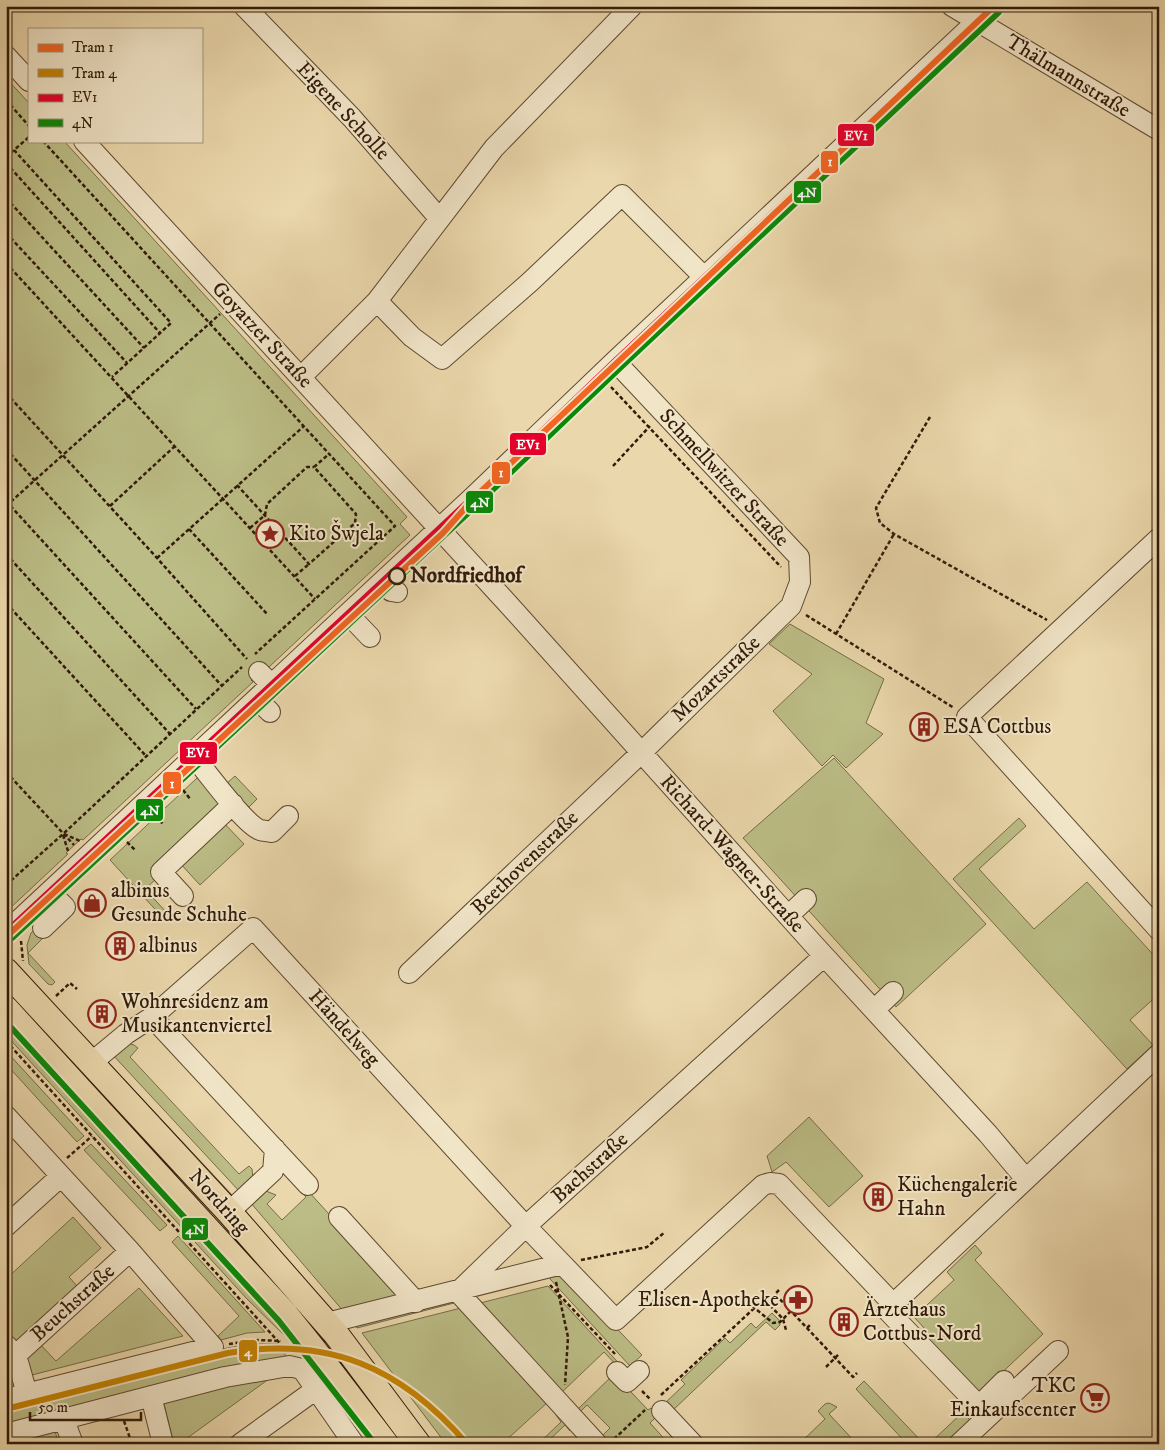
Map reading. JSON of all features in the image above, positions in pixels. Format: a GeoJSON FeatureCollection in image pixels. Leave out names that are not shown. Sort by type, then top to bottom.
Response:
{"type":"FeatureCollection","features":[{"type":"Feature","properties":{"kind":"main road","name":"Nordring"},"geometry":{"type":"LineString","coordinates":[[6,971],[229,1212],[362,1368],[418,1444]]}},
{"type":"Feature","properties":{"kind":"main road","name":"Nordring"},"geometry":{"type":"LineString","coordinates":[[6,1009],[296,1328],[386,1444]]}},
{"type":"Feature","properties":{"kind":"main road"},"geometry":{"type":"LineString","coordinates":[[296,1328],[326,1324]]}},
{"type":"Feature","properties":{"kind":"street","name":"Eigene Scholle"},"geometry":{"type":"LineString","coordinates":[[244,6],[352,118],[439,218]]}},
{"type":"Feature","properties":{"kind":"street"},"geometry":{"type":"LineString","coordinates":[[301,377],[333,335],[377,300],[494,148],[632,6]]}},
{"type":"Feature","properties":{"kind":"street"},"geometry":{"type":"LineString","coordinates":[[952,6],[976,22]]}},
{"type":"Feature","properties":{"kind":"street"},"geometry":{"type":"LineString","coordinates":[[6,932],[50,892],[74,846],[263,705],[255,668],[390,591],[439,528],[993,6]]}},
{"type":"Feature","properties":{"kind":"street","name":"Thälmannstraße"},"geometry":{"type":"LineString","coordinates":[[976,22],[1159,130]]}},
{"type":"Feature","properties":{"kind":"street"},"geometry":{"type":"LineString","coordinates":[[6,56],[28,80]]}},
{"type":"Feature","properties":{"kind":"street","name":"Goyatzer Straße"},"geometry":{"type":"LineString","coordinates":[[85,142],[221,313],[301,377],[439,528]]}},
{"type":"Feature","properties":{"kind":"street"},"geometry":{"type":"LineString","coordinates":[[377,300],[412,337],[442,359],[530,282],[622,195],[704,277]]}},
{"type":"Feature","properties":{"kind":"street","name":"Schmellwitzer Straße"},"geometry":{"type":"LineString","coordinates":[[615,362],[799,557],[800,582],[791,606]]}},
{"type":"Feature","properties":{"kind":"street","name":"Richard-Wagner-Straße"},"geometry":{"type":"LineString","coordinates":[[439,528],[1025,1178]]}},
{"type":"Feature","properties":{"kind":"street"},"geometry":{"type":"LineString","coordinates":[[1159,538],[968,717],[1159,930]]}},
{"type":"Feature","properties":{"kind":"street","name":"Mozartstraße"},"geometry":{"type":"LineString","coordinates":[[641,753],[791,606]]}},
{"type":"Feature","properties":{"kind":"street"},"geometry":{"type":"LineString","coordinates":[[348,614],[370,637]]}},
{"type":"Feature","properties":{"kind":"street","name":"Beethovenstraße"},"geometry":{"type":"LineString","coordinates":[[409,973],[641,753]]}},
{"type":"Feature","properties":{"kind":"street"},"geometry":{"type":"LineString","coordinates":[[194,757],[233,804],[259,830],[272,832],[288,816]]}},
{"type":"Feature","properties":{"kind":"street"},"geometry":{"type":"LineString","coordinates":[[183,896],[161,872],[233,804]]}},
{"type":"Feature","properties":{"kind":"street"},"geometry":{"type":"LineString","coordinates":[[44,928],[65,907],[50,892]]}},
{"type":"Feature","properties":{"kind":"street"},"geometry":{"type":"LineString","coordinates":[[788,916],[806,899]]}},
{"type":"Feature","properties":{"kind":"street","name":"Händelweg"},"geometry":{"type":"LineString","coordinates":[[91,1063],[253,928],[526,1226]]}},
{"type":"Feature","properties":{"kind":"street","name":"Bachstraße"},"geometry":{"type":"LineString","coordinates":[[458,1292],[526,1226],[824,956]]}},
{"type":"Feature","properties":{"kind":"street"},"geometry":{"type":"LineString","coordinates":[[874,1010],[893,992]]}},
{"type":"Feature","properties":{"kind":"street"},"geometry":{"type":"LineString","coordinates":[[159,1005],[275,1149],[308,1185]]}},
{"type":"Feature","properties":{"kind":"street"},"geometry":{"type":"LineString","coordinates":[[1004,1381],[978,1406],[887,1310],[1025,1178],[1159,1054]]}},
{"type":"Feature","properties":{"kind":"street","name":"Beuchstraße"},"geometry":{"type":"LineString","coordinates":[[6,1116],[130,1251],[213,1347]]}},
{"type":"Feature","properties":{"kind":"street"},"geometry":{"type":"LineString","coordinates":[[229,1212],[273,1171],[275,1149]]}},
{"type":"Feature","properties":{"kind":"street"},"geometry":{"type":"LineString","coordinates":[[6,1226],[58,1173]]}},
{"type":"Feature","properties":{"kind":"street"},"geometry":{"type":"LineString","coordinates":[[526,1226],[554,1271],[616,1320],[763,1185],[779,1184],[893,1304]]}},
{"type":"Feature","properties":{"kind":"street"},"geometry":{"type":"LineString","coordinates":[[339,1217],[416,1302]]}},
{"type":"Feature","properties":{"kind":"street","name":"Beuchstraße"},"geometry":{"type":"LineString","coordinates":[[27,1394],[11,1350],[130,1251]]}},
{"type":"Feature","properties":{"kind":"street"},"geometry":{"type":"LineString","coordinates":[[326,1324],[554,1271]]}},
{"type":"Feature","properties":{"kind":"street"},"geometry":{"type":"LineString","coordinates":[[458,1292],[597,1444]]}},
{"type":"Feature","properties":{"kind":"street"},"geometry":{"type":"LineString","coordinates":[[6,1399],[213,1347]]}},
{"type":"Feature","properties":{"kind":"street"},"geometry":{"type":"LineString","coordinates":[[959,1444],[1058,1351]]}},
{"type":"Feature","properties":{"kind":"street"},"geometry":{"type":"LineString","coordinates":[[6,1434],[225,1377],[289,1366],[302,1370],[354,1444]]}},
{"type":"Feature","properties":{"kind":"street"},"geometry":{"type":"LineString","coordinates":[[240,1444],[315,1390]]}},
{"type":"Feature","properties":{"kind":"street"},"geometry":{"type":"LineString","coordinates":[[151,1396],[163,1444]]}},
{"type":"Feature","properties":{"kind":"street"},"geometry":{"type":"LineString","coordinates":[[656,1405],[693,1444]]}},
{"type":"Feature","properties":{"kind":"street"},"geometry":{"type":"LineString","coordinates":[[64,1420],[73,1444]]}},
{"type":"Feature","properties":{"kind":"path"},"geometry":{"type":"LineString","coordinates":[[6,100],[28,125]]}},
{"type":"Feature","properties":{"kind":"path"},"geometry":{"type":"LineString","coordinates":[[6,157],[28,138]]}},
{"type":"Feature","properties":{"kind":"path"},"geometry":{"type":"LineString","coordinates":[[6,885],[74,846],[146,756],[222,686],[255,668],[315,599],[395,526],[304,426],[221,313],[44,142]]}},
{"type":"Feature","properties":{"kind":"path"},"geometry":{"type":"LineString","coordinates":[[14,150],[171,323],[112,377]]}},
{"type":"Feature","properties":{"kind":"path"},"geometry":{"type":"LineString","coordinates":[[6,163],[160,333]]}},
{"type":"Feature","properties":{"kind":"path"},"geometry":{"type":"LineString","coordinates":[[6,198],[144,348]]}},
{"type":"Feature","properties":{"kind":"path"},"geometry":{"type":"LineString","coordinates":[[6,233],[127,363]]}},
{"type":"Feature","properties":{"kind":"path"},"geometry":{"type":"LineString","coordinates":[[6,263],[315,599]]}},
{"type":"Feature","properties":{"kind":"path"},"geometry":{"type":"LineString","coordinates":[[8,505],[221,313]]}},
{"type":"Feature","properties":{"kind":"path"},"geometry":{"type":"LineString","coordinates":[[600,376],[650,426],[798,585]]}},
{"type":"Feature","properties":{"kind":"path"},"geometry":{"type":"LineString","coordinates":[[6,394],[110,506],[255,668]]}},
{"type":"Feature","properties":{"kind":"path"},"geometry":{"type":"LineString","coordinates":[[930,417],[876,508],[880,523],[894,534],[1062,628]]}},
{"type":"Feature","properties":{"kind":"path"},"geometry":{"type":"LineString","coordinates":[[157,558],[304,426]]}},
{"type":"Feature","properties":{"kind":"path"},"geometry":{"type":"LineString","coordinates":[[613,466],[650,426]]}},
{"type":"Feature","properties":{"kind":"path"},"geometry":{"type":"LineString","coordinates":[[110,506],[175,446]]}},
{"type":"Feature","properties":{"kind":"path"},"geometry":{"type":"LineString","coordinates":[[6,449],[222,686]]}},
{"type":"Feature","properties":{"kind":"path"},"geometry":{"type":"LineString","coordinates":[[314,468],[329,454]]}},
{"type":"Feature","properties":{"kind":"path"},"geometry":{"type":"LineString","coordinates":[[250,528],[265,515],[266,504],[307,467],[314,468],[356,514],[355,523],[294,576]]}},
{"type":"Feature","properties":{"kind":"path"},"geometry":{"type":"LineString","coordinates":[[238,485],[309,564]]}},
{"type":"Feature","properties":{"kind":"path"},"geometry":{"type":"LineString","coordinates":[[6,501],[196,709]]}},
{"type":"Feature","properties":{"kind":"path"},"geometry":{"type":"LineString","coordinates":[[189,528],[268,615]]}},
{"type":"Feature","properties":{"kind":"path"},"geometry":{"type":"LineString","coordinates":[[836,634],[894,534]]}},
{"type":"Feature","properties":{"kind":"path"},"geometry":{"type":"LineString","coordinates":[[6,554],[170,734]]}},
{"type":"Feature","properties":{"kind":"path"},"geometry":{"type":"LineString","coordinates":[[6,603],[146,756]]}},
{"type":"Feature","properties":{"kind":"path"},"geometry":{"type":"LineString","coordinates":[[791,606],[968,717]]}},
{"type":"Feature","properties":{"kind":"path"},"geometry":{"type":"LineString","coordinates":[[6,772],[74,846]]}},
{"type":"Feature","properties":{"kind":"path"},"geometry":{"type":"LineString","coordinates":[[182,789],[191,800]]}},
{"type":"Feature","properties":{"kind":"path"},"geometry":{"type":"LineString","coordinates":[[154,815],[164,825]]}},
{"type":"Feature","properties":{"kind":"path"},"geometry":{"type":"LineString","coordinates":[[126,841],[136,851]]}},
{"type":"Feature","properties":{"kind":"path"},"geometry":{"type":"LineString","coordinates":[[53,998],[70,983],[74,984],[77,989]]}},
{"type":"Feature","properties":{"kind":"path"},"geometry":{"type":"LineString","coordinates":[[6,1041],[278,1341],[258,1340],[213,1347]]}},
{"type":"Feature","properties":{"kind":"path"},"geometry":{"type":"LineString","coordinates":[[58,1173],[92,1136]]}},
{"type":"Feature","properties":{"kind":"path"},"geometry":{"type":"LineString","coordinates":[[554,1271],[647,1247],[665,1232]]}},
{"type":"Feature","properties":{"kind":"path"},"geometry":{"type":"LineString","coordinates":[[554,1271],[568,1337],[565,1388]]}},
{"type":"Feature","properties":{"kind":"path"},"geometry":{"type":"LineString","coordinates":[[554,1271],[560,1295],[630,1373]]}},
{"type":"Feature","properties":{"kind":"path"},"geometry":{"type":"LineString","coordinates":[[779,1290],[775,1294],[835,1358],[853,1377],[857,1373]]}},
{"type":"Feature","properties":{"kind":"path"},"geometry":{"type":"LineString","coordinates":[[609,1444],[656,1405],[677,1379],[753,1307],[764,1299],[783,1319],[786,1330]]}},
{"type":"Feature","properties":{"kind":"path"},"geometry":{"type":"LineString","coordinates":[[785,1304],[789,1300]]}},
{"type":"Feature","properties":{"kind":"path"},"geometry":{"type":"LineString","coordinates":[[753,1307],[773,1323],[780,1322],[794,1305]]}},
{"type":"Feature","properties":{"kind":"path"},"geometry":{"type":"LineString","coordinates":[[807,1328],[811,1324]]}},
{"type":"Feature","properties":{"kind":"path"},"geometry":{"type":"LineString","coordinates":[[826,1367],[839,1354]]}},
{"type":"Feature","properties":{"kind":"path"},"geometry":{"type":"LineString","coordinates":[[119,1405],[132,1444]]}},
{"type":"Feature","properties":{"kind":"green space","name":"Nordfriedhof"},"geometry":{"type":"Polygon","coordinates":[[[6,78],[28,102],[28,142],[65,142],[407,517],[400,524],[410,535],[269,667],[267,665],[251,680],[253,682],[83,840],[81,839],[66,853],[68,854],[6,912],[6,78]]]}},
{"type":"Feature","properties":{"kind":"green space"},"geometry":{"type":"Polygon","coordinates":[[[790,624],[884,679],[866,723],[883,734],[846,768],[833,755],[822,766],[773,711],[812,674],[769,644],[790,624]]]}},
{"type":"Feature","properties":{"kind":"green space"},"geometry":{"type":"Polygon","coordinates":[[[834,758],[986,924],[896,1007],[743,838],[834,758]]]}},
{"type":"Feature","properties":{"kind":"green space"},"geometry":{"type":"Polygon","coordinates":[[[235,776],[257,799],[249,807],[226,784],[235,776]]]}},
{"type":"Feature","properties":{"kind":"green space"},"geometry":{"type":"Polygon","coordinates":[[[197,778],[203,780],[223,799],[156,879],[145,889],[168,914],[163,918],[110,860],[197,778]]]}},
{"type":"Feature","properties":{"kind":"green space"},"geometry":{"type":"Polygon","coordinates":[[[1019,818],[1026,826],[979,869],[1034,929],[1087,882],[1159,961],[1159,994],[1130,1020],[1153,1045],[1127,1069],[953,879],[1019,818]]]}},
{"type":"Feature","properties":{"kind":"green space"},"geometry":{"type":"Polygon","coordinates":[[[221,820],[244,844],[200,885],[178,861],[221,820]]]}},
{"type":"Feature","properties":{"kind":"green space"},"geometry":{"type":"Polygon","coordinates":[[[56,908],[45,936],[28,953],[55,982],[52,985],[48,984],[29,964],[27,945],[31,933],[56,908]]]}},
{"type":"Feature","properties":{"kind":"green space"},"geometry":{"type":"Polygon","coordinates":[[[6,1022],[287,1331],[284,1335],[247,1299],[6,1035],[6,1022]]]}},
{"type":"Feature","properties":{"kind":"green space"},"geometry":{"type":"Polygon","coordinates":[[[127,1043],[138,1048],[130,1057],[239,1174],[249,1166],[252,1169],[253,1179],[240,1192],[112,1054],[127,1043]]]}},
{"type":"Feature","properties":{"kind":"green space"},"geometry":{"type":"Polygon","coordinates":[[[6,1051],[84,1136],[77,1142],[6,1064],[6,1051]]]}},
{"type":"Feature","properties":{"kind":"green space"},"geometry":{"type":"Polygon","coordinates":[[[107,1061],[233,1196],[229,1196],[105,1067],[107,1061]]]}},
{"type":"Feature","properties":{"kind":"green space"},"geometry":{"type":"Polygon","coordinates":[[[809,1117],[863,1176],[829,1207],[786,1162],[772,1172],[767,1156],[809,1117]]]}},
{"type":"Feature","properties":{"kind":"green space"},"geometry":{"type":"Polygon","coordinates":[[[91,1144],[167,1225],[160,1231],[84,1150],[91,1144]]]}},
{"type":"Feature","properties":{"kind":"green space"},"geometry":{"type":"Polygon","coordinates":[[[281,1161],[404,1297],[344,1312],[250,1202],[266,1191],[276,1195],[267,1204],[282,1220],[306,1197],[282,1171],[281,1161]]]}},
{"type":"Feature","properties":{"kind":"green space"},"geometry":{"type":"Polygon","coordinates":[[[73,1217],[101,1248],[69,1277],[78,1287],[19,1349],[6,1336],[6,1279],[73,1217]]]}},
{"type":"Feature","properties":{"kind":"green space"},"geometry":{"type":"Polygon","coordinates":[[[178,1236],[265,1332],[247,1333],[221,1340],[218,1336],[239,1316],[172,1242],[178,1236]]]}},
{"type":"Feature","properties":{"kind":"green space"},"geometry":{"type":"Polygon","coordinates":[[[975,1245],[982,1253],[975,1260],[1043,1334],[976,1397],[918,1336],[925,1329],[914,1317],[954,1280],[947,1272],[975,1245]]]}},
{"type":"Feature","properties":{"kind":"green space"},"geometry":{"type":"Polygon","coordinates":[[[561,1270],[642,1355],[630,1366],[550,1279],[549,1274],[561,1270]]]}},
{"type":"Feature","properties":{"kind":"green space"},"geometry":{"type":"Polygon","coordinates":[[[548,1286],[625,1370],[620,1369],[604,1352],[560,1394],[476,1304],[548,1286]]]}},
{"type":"Feature","properties":{"kind":"green space"},"geometry":{"type":"Polygon","coordinates":[[[139,1288],[183,1336],[28,1376],[23,1359],[39,1343],[56,1361],[139,1288]]]}},
{"type":"Feature","properties":{"kind":"green space"},"geometry":{"type":"Polygon","coordinates":[[[447,1300],[458,1302],[357,1328],[354,1324],[447,1300]]]}},
{"type":"Feature","properties":{"kind":"green space"},"geometry":{"type":"Polygon","coordinates":[[[465,1307],[549,1401],[502,1444],[446,1444],[362,1333],[465,1307]]]}},
{"type":"Feature","properties":{"kind":"green space"},"geometry":{"type":"Polygon","coordinates":[[[772,1313],[779,1320],[780,1325],[775,1330],[766,1322],[672,1411],[663,1405],[685,1384],[681,1380],[725,1338],[730,1343],[751,1323],[756,1328],[772,1313]]]}},
{"type":"Feature","properties":{"kind":"green space"},"geometry":{"type":"Polygon","coordinates":[[[252,1344],[278,1344],[290,1362],[6,1428],[6,1405],[227,1348],[252,1344]]]}},
{"type":"Feature","properties":{"kind":"green space"},"geometry":{"type":"Polygon","coordinates":[[[614,1374],[648,1410],[651,1408],[658,1415],[650,1423],[669,1444],[625,1444],[620,1439],[615,1444],[607,1444],[601,1437],[610,1428],[587,1405],[578,1414],[578,1409],[614,1374]]]}},
{"type":"Feature","properties":{"kind":"green space"},"geometry":{"type":"Polygon","coordinates":[[[273,1376],[179,1444],[174,1444],[163,1400],[273,1376]]]}},
{"type":"Feature","properties":{"kind":"green space"},"geometry":{"type":"Polygon","coordinates":[[[864,1381],[924,1444],[907,1444],[856,1389],[864,1381]]]}},
{"type":"Feature","properties":{"kind":"green space"},"geometry":{"type":"Polygon","coordinates":[[[829,1403],[837,1407],[829,1414],[857,1444],[799,1444],[825,1419],[818,1411],[825,1404],[829,1403]]]}},
{"type":"Feature","properties":{"kind":"green space"},"geometry":{"type":"Polygon","coordinates":[[[963,1412],[973,1424],[952,1444],[929,1444],[963,1412]]]}},
{"type":"Feature","properties":{"kind":"green space"},"geometry":{"type":"Polygon","coordinates":[[[559,1413],[573,1428],[570,1431],[565,1425],[545,1444],[538,1444],[561,1422],[556,1415],[559,1413]]]}},
{"type":"Feature","properties":{"kind":"green space"},"geometry":{"type":"Polygon","coordinates":[[[53,1425],[58,1441],[49,1444],[6,1444],[6,1439],[53,1425]]]}},
{"type":"Feature","properties":{"kind":"tram line","name":"1"},"geometry":{"type":"LineString","coordinates":[[6,937],[443,533],[475,497],[994,6]]}},
{"type":"Feature","properties":{"kind":"tram line","name":"4"},"geometry":{"type":"LineString","coordinates":[[6,1409],[228,1353],[264,1349],[298,1349],[330,1354],[360,1363],[389,1377],[416,1395],[442,1417],[467,1444]]}},
{"type":"Feature","properties":{"kind":"transit line","name":"EV1"},"geometry":{"type":"LineString","coordinates":[[6,932],[474,496],[993,6]]}},
{"type":"Feature","properties":{"kind":"transit line","name":"4N"},"geometry":{"type":"LineString","coordinates":[[12,938],[480,502],[999,12]]}},
{"type":"Feature","properties":{"kind":"transit line","name":"4N"},"geometry":{"type":"LineString","coordinates":[[6,1022],[279,1321],[375,1444]]}},
{"type":"Feature","properties":{"kind":"place","name":"Kito Šwjela"},"geometry":{"type":"Point","coordinates":[270,534]}},
{"type":"Feature","properties":{"kind":"place","name":"Nordfriedhof"},"geometry":{"type":"Point","coordinates":[397,576]}},
{"type":"Feature","properties":{"kind":"place","name":"ESA Cottbus"},"geometry":{"type":"Point","coordinates":[924,727]}},
{"type":"Feature","properties":{"kind":"place","name":"albinus Gesunde Schuhe"},"geometry":{"type":"Point","coordinates":[92,903]}},
{"type":"Feature","properties":{"kind":"place","name":"albinus"},"geometry":{"type":"Point","coordinates":[120,946]}},
{"type":"Feature","properties":{"kind":"place","name":"Wohnresidenz am Musikantenviertel"},"geometry":{"type":"Point","coordinates":[102,1014]}},
{"type":"Feature","properties":{"kind":"place","name":"Küchengalerie Hahn"},"geometry":{"type":"Point","coordinates":[878,1197]}},
{"type":"Feature","properties":{"kind":"place","name":"Elisen-Apotheke"},"geometry":{"type":"Point","coordinates":[798,1300]}},
{"type":"Feature","properties":{"kind":"place","name":"Ärztehaus Cottbus-Nord"},"geometry":{"type":"Point","coordinates":[844,1322]}},
{"type":"Feature","properties":{"kind":"place","name":"TKC Einkaufscenter"},"geometry":{"type":"Point","coordinates":[1095,1398]}}]}
